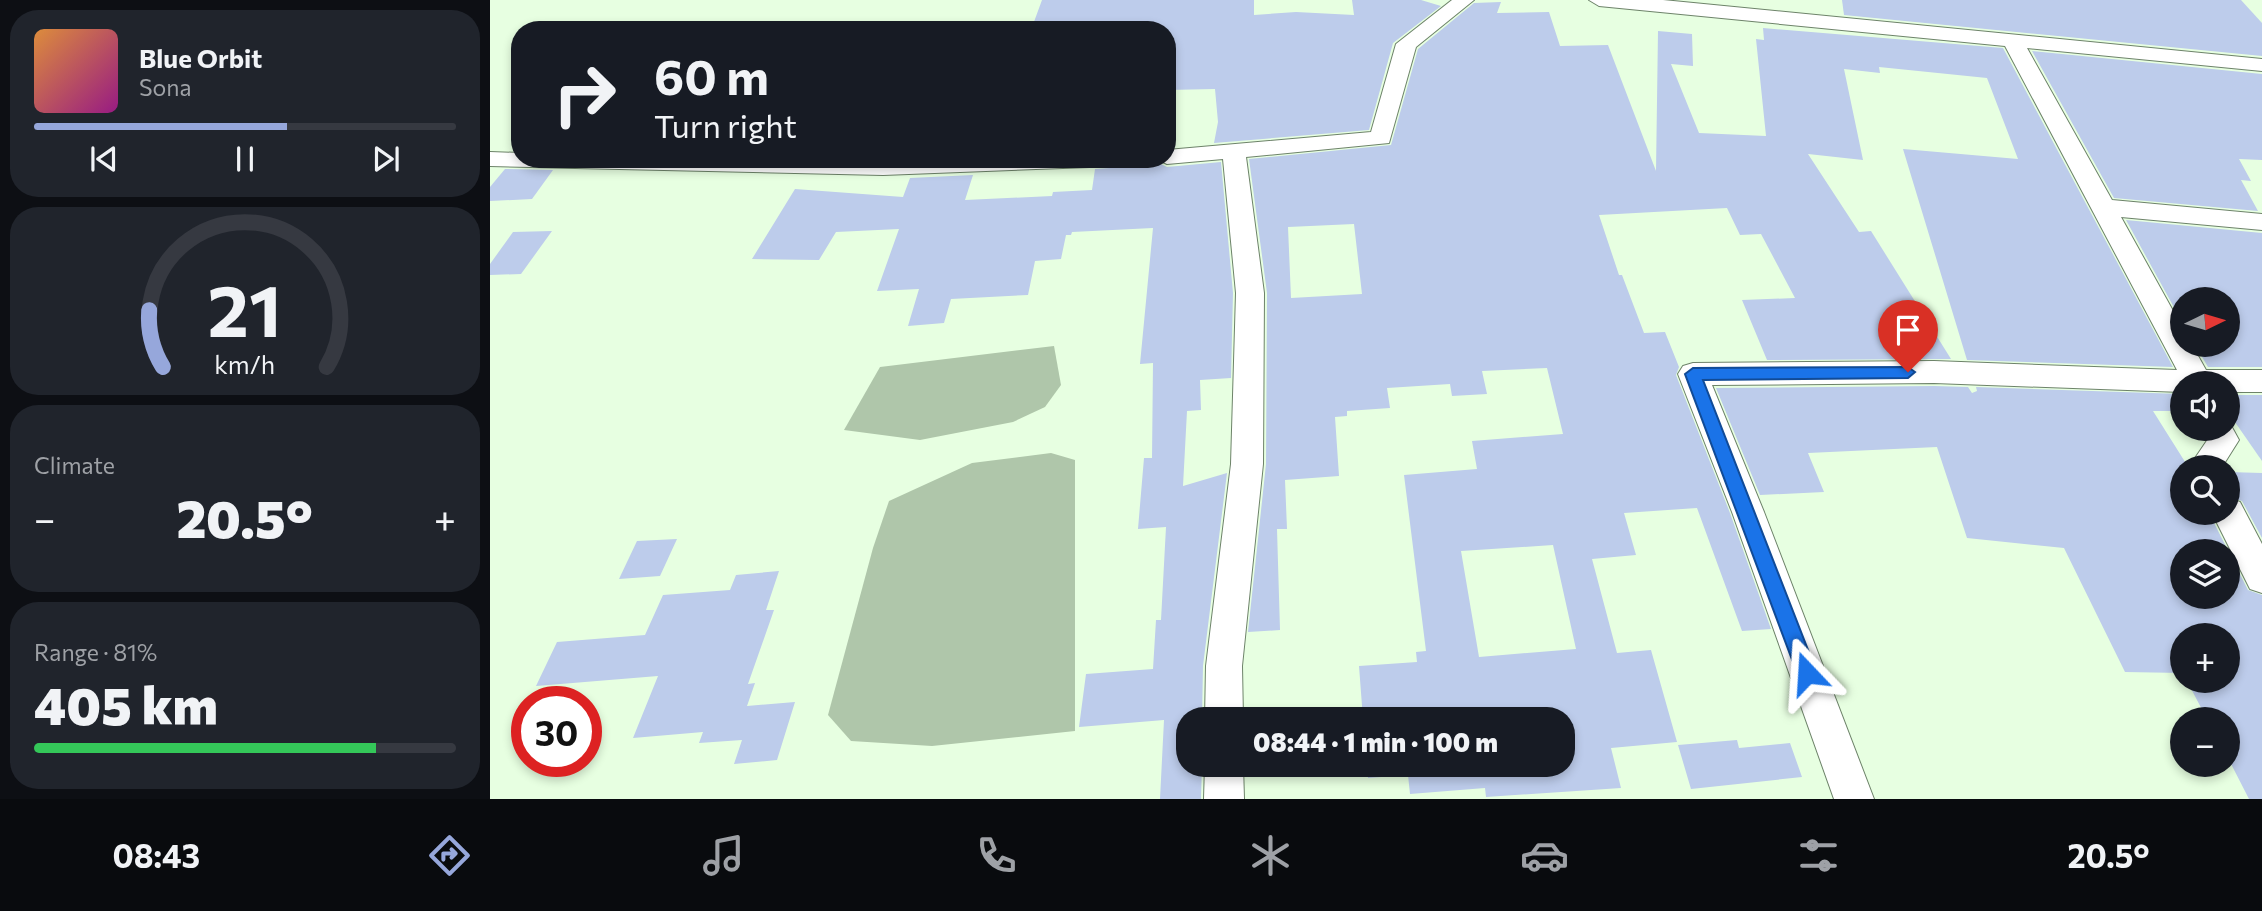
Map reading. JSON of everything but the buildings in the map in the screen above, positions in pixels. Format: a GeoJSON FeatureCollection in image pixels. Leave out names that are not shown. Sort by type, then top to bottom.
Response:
{"type":"FeatureCollection","features":[{"type":"Feature","properties":{"kind":"street"},"geometry":{"type":"LineString","coordinates":[[1176,156],[1381,138],[1406,44],[1464,0]]}},
{"type":"Feature","properties":{"kind":"street"},"geometry":{"type":"LineString","coordinates":[[1599,0],[2262,65]]}},
{"type":"Feature","properties":{"kind":"street"},"geometry":{"type":"LineString","coordinates":[[2013,42],[2192,371]]}},
{"type":"Feature","properties":{"kind":"street"},"geometry":{"type":"LineString","coordinates":[[1224,707],[1224,666],[1247,451],[1250,293],[1234,152]]}},
{"type":"Feature","properties":{"kind":"street"},"geometry":{"type":"LineString","coordinates":[[490,159],[511,159]]}},
{"type":"Feature","properties":{"kind":"street"},"geometry":{"type":"LineString","coordinates":[[2102,207],[2262,222]]}},
{"type":"Feature","properties":{"kind":"street"},"geometry":{"type":"LineString","coordinates":[[1854,799],[1748,512],[1693,374],[1934,372],[2170,381]]}},
{"type":"Feature","properties":{"kind":"street"},"geometry":{"type":"LineString","coordinates":[[2240,381],[2262,381]]}},
{"type":"Feature","properties":{"kind":"street"},"geometry":{"type":"LineString","coordinates":[[2235,525],[2262,578]]}},
{"type":"Feature","properties":{"kind":"street"},"geometry":{"type":"LineString","coordinates":[[1224,777],[1224,799]]}},
{"type":"Feature","properties":{"kind":"shaded area"},"geometry":{"type":"Polygon","coordinates":[[[1054,346],[1061,385],[1045,407],[1013,422],[920,440],[844,430],[880,367],[1054,346]]]}},
{"type":"Feature","properties":{"kind":"shaded area"},"geometry":{"type":"Polygon","coordinates":[[[1051,453],[1075,460],[1075,731],[932,746],[851,741],[828,715],[873,548],[889,501],[972,463],[1051,453]]]}},
{"type":"Feature","properties":{"kind":"route"},"geometry":{"type":"LineString","coordinates":[[1807,673],[1748,512],[1693,374],[1908,372]]}}]}
